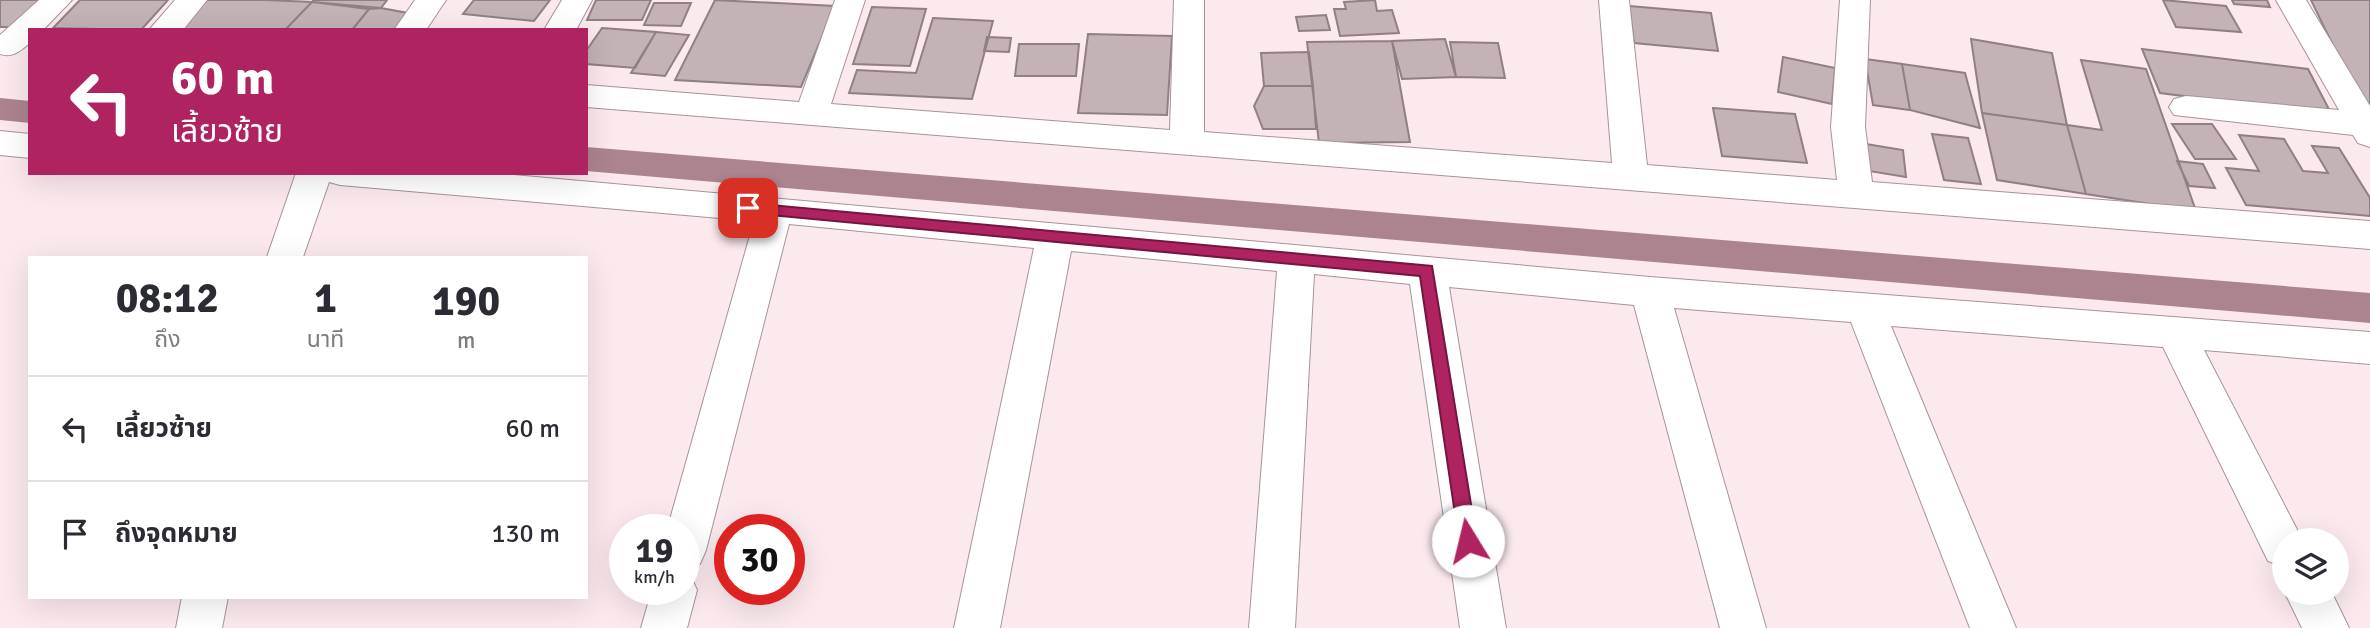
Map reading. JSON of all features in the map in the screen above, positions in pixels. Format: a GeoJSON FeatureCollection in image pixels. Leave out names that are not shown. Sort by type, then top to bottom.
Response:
{"type":"FeatureCollection","features":[{"type":"Feature","properties":{"kind":"street"},"geometry":{"type":"LineString","coordinates":[[30,28],[57,0]]}},
{"type":"Feature","properties":{"kind":"street"},"geometry":{"type":"LineString","coordinates":[[167,28],[192,0]]}},
{"type":"Feature","properties":{"kind":"street"},"geometry":{"type":"LineString","coordinates":[[411,28],[431,0]]}},
{"type":"Feature","properties":{"kind":"street"},"geometry":{"type":"LineString","coordinates":[[561,28],[577,0]]}},
{"type":"Feature","properties":{"kind":"street"},"geometry":{"type":"LineString","coordinates":[[811,114],[850,0]]}},
{"type":"Feature","properties":{"kind":"street"},"geometry":{"type":"LineString","coordinates":[[1187,143],[1189,0]]}},
{"type":"Feature","properties":{"kind":"street"},"geometry":{"type":"LineString","coordinates":[[1614,0],[1631,178]]}},
{"type":"Feature","properties":{"kind":"street"},"geometry":{"type":"LineString","coordinates":[[1855,0],[1848,127],[1856,192]]}},
{"type":"Feature","properties":{"kind":"street"},"geometry":{"type":"LineString","coordinates":[[2291,0],[2367,130]]}},
{"type":"Feature","properties":{"kind":"street"},"geometry":{"type":"LineString","coordinates":[[12,47],[28,30]]}},
{"type":"Feature","properties":{"kind":"street"},"geometry":{"type":"LineString","coordinates":[[588,96],[1631,178],[1856,192],[2370,235]]}},
{"type":"Feature","properties":{"kind":"street"},"geometry":{"type":"LineString","coordinates":[[2186,107],[2367,130]]}},
{"type":"Feature","properties":{"kind":"street"},"geometry":{"type":"LineString","coordinates":[[0,144],[28,146]]}},
{"type":"Feature","properties":{"kind":"street"},"geometry":{"type":"LineString","coordinates":[[285,256],[313,175]]}},
{"type":"Feature","properties":{"kind":"street"},"geometry":{"type":"LineString","coordinates":[[364,175],[775,210],[1650,292],[2370,348]]}},
{"type":"Feature","properties":{"kind":"street"},"geometry":{"type":"LineString","coordinates":[[693,514],[775,210]]}},
{"type":"Feature","properties":{"kind":"street"},"geometry":{"type":"LineString","coordinates":[[977,628],[1055,237]]}},
{"type":"Feature","properties":{"kind":"street"},"geometry":{"type":"LineString","coordinates":[[1272,628],[1296,260]]}},
{"type":"Feature","properties":{"kind":"street"},"geometry":{"type":"LineString","coordinates":[[1427,270],[1483,628]]}},
{"type":"Feature","properties":{"kind":"street"},"geometry":{"type":"LineString","coordinates":[[1650,292],[1743,628]]}},
{"type":"Feature","properties":{"kind":"street"},"geometry":{"type":"LineString","coordinates":[[1865,309],[1993,628]]}},
{"type":"Feature","properties":{"kind":"street"},"geometry":{"type":"LineString","coordinates":[[2175,333],[2274,528]]}},
{"type":"Feature","properties":{"kind":"street"},"geometry":{"type":"LineString","coordinates":[[199,628],[205,599]]}},
{"type":"Feature","properties":{"kind":"street"},"geometry":{"type":"LineString","coordinates":[[664,628],[670,605]]}},
{"type":"Feature","properties":{"kind":"street"},"geometry":{"type":"LineString","coordinates":[[2314,605],[2326,628]]}},
{"type":"Feature","properties":{"kind":"building"},"geometry":{"type":"Polygon","coordinates":[[[0,0],[40,0],[12,27],[0,27],[0,0]]]}},
{"type":"Feature","properties":{"kind":"building"},"geometry":{"type":"Polygon","coordinates":[[[80,0],[168,0],[143,28],[53,28],[80,0]]]}},
{"type":"Feature","properties":{"kind":"building"},"geometry":{"type":"Polygon","coordinates":[[[205,0],[312,2],[287,28],[179,28],[205,0]]]}},
{"type":"Feature","properties":{"kind":"building"},"geometry":{"type":"Polygon","coordinates":[[[387,0],[381,8],[312,2],[387,0]]]}},
{"type":"Feature","properties":{"kind":"building"},"geometry":{"type":"Polygon","coordinates":[[[474,0],[550,0],[534,21],[463,14],[474,0]]]}},
{"type":"Feature","properties":{"kind":"building"},"geometry":{"type":"Polygon","coordinates":[[[596,0],[651,0],[642,20],[587,20],[596,0]]]}},
{"type":"Feature","properties":{"kind":"building"},"geometry":{"type":"Polygon","coordinates":[[[715,0],[835,6],[801,87],[675,80],[715,0]]]}},
{"type":"Feature","properties":{"kind":"building"},"geometry":{"type":"Polygon","coordinates":[[[1375,0],[1377,11],[1392,10],[1399,33],[1340,36],[1334,9],[1346,9],[1344,2],[1375,0]]]}},
{"type":"Feature","properties":{"kind":"building"},"geometry":{"type":"Polygon","coordinates":[[[2163,0],[2226,6],[2241,32],[2176,27],[2163,0]]]}},
{"type":"Feature","properties":{"kind":"building"},"geometry":{"type":"Polygon","coordinates":[[[2232,0],[2267,0],[2270,7],[2234,4],[2232,0]]]}},
{"type":"Feature","properties":{"kind":"building"},"geometry":{"type":"Polygon","coordinates":[[[2311,0],[2370,0],[2370,122],[2311,0]]]}},
{"type":"Feature","properties":{"kind":"building"},"geometry":{"type":"Polygon","coordinates":[[[312,2],[369,9],[354,28],[287,28],[312,2]]]}},
{"type":"Feature","properties":{"kind":"building"},"geometry":{"type":"Polygon","coordinates":[[[654,3],[691,3],[681,26],[644,25],[654,3]]]}},
{"type":"Feature","properties":{"kind":"building"},"geometry":{"type":"Polygon","coordinates":[[[1629,6],[1711,13],[1718,51],[1634,43],[1629,6]]]}},
{"type":"Feature","properties":{"kind":"building"},"geometry":{"type":"Polygon","coordinates":[[[872,7],[926,9],[910,66],[853,64],[872,7]]]}},
{"type":"Feature","properties":{"kind":"building"},"geometry":{"type":"Polygon","coordinates":[[[381,8],[408,13],[397,28],[354,28],[369,9],[381,8]]]}},
{"type":"Feature","properties":{"kind":"building"},"geometry":{"type":"Polygon","coordinates":[[[1326,15],[1330,30],[1299,31],[1296,17],[1326,15]]]}},
{"type":"Feature","properties":{"kind":"building"},"geometry":{"type":"Polygon","coordinates":[[[933,18],[993,21],[972,99],[849,93],[857,70],[916,73],[933,18]]]}},
{"type":"Feature","properties":{"kind":"building"},"geometry":{"type":"Polygon","coordinates":[[[602,28],[656,32],[635,68],[588,64],[588,48],[602,28]]]}},
{"type":"Feature","properties":{"kind":"building"},"geometry":{"type":"Polygon","coordinates":[[[656,32],[689,35],[665,76],[631,73],[656,32]]]}},
{"type":"Feature","properties":{"kind":"building"},"geometry":{"type":"Polygon","coordinates":[[[1088,34],[1172,36],[1167,115],[1078,113],[1088,34]]]}},
{"type":"Feature","properties":{"kind":"building"},"geometry":{"type":"Polygon","coordinates":[[[987,37],[1011,38],[1009,52],[984,51],[987,37]]]}},
{"type":"Feature","properties":{"kind":"building"},"geometry":{"type":"Polygon","coordinates":[[[1445,39],[1456,77],[1402,79],[1392,41],[1445,39]]]}},
{"type":"Feature","properties":{"kind":"building"},"geometry":{"type":"Polygon","coordinates":[[[1971,39],[2052,53],[2067,125],[1982,113],[1971,39]]]}},
{"type":"Feature","properties":{"kind":"building"},"geometry":{"type":"Polygon","coordinates":[[[1392,41],[1410,142],[1319,143],[1307,42],[1392,41]]]}},
{"type":"Feature","properties":{"kind":"building"},"geometry":{"type":"Polygon","coordinates":[[[1450,42],[1498,43],[1505,78],[1456,77],[1450,42]]]}},
{"type":"Feature","properties":{"kind":"building"},"geometry":{"type":"Polygon","coordinates":[[[1019,44],[1079,44],[1076,76],[1015,76],[1019,44]]]}},
{"type":"Feature","properties":{"kind":"building"},"geometry":{"type":"Polygon","coordinates":[[[2142,49],[2308,69],[2332,115],[2160,93],[2142,49]]]}},
{"type":"Feature","properties":{"kind":"building"},"geometry":{"type":"Polygon","coordinates":[[[1309,52],[1313,86],[1264,86],[1261,53],[1309,52]]]}},
{"type":"Feature","properties":{"kind":"building"},"geometry":{"type":"Polygon","coordinates":[[[1783,57],[1835,68],[1832,104],[1778,92],[1783,57]]]}},
{"type":"Feature","properties":{"kind":"building"},"geometry":{"type":"Polygon","coordinates":[[[1865,59],[1902,64],[1910,110],[1873,105],[1865,59]]]}},
{"type":"Feature","properties":{"kind":"building"},"geometry":{"type":"Polygon","coordinates":[[[2081,60],[2146,69],[2196,211],[2086,194],[2067,125],[2102,130],[2081,60]]]}},
{"type":"Feature","properties":{"kind":"building"},"geometry":{"type":"Polygon","coordinates":[[[1902,64],[1965,73],[1980,128],[1910,110],[1902,64]]]}},
{"type":"Feature","properties":{"kind":"building"},"geometry":{"type":"Polygon","coordinates":[[[1264,86],[1313,86],[1316,129],[1263,129],[1254,106],[1264,86]]]}},
{"type":"Feature","properties":{"kind":"building"},"geometry":{"type":"Polygon","coordinates":[[[1713,108],[1795,114],[1807,163],[1722,156],[1713,108]]]}},
{"type":"Feature","properties":{"kind":"building"},"geometry":{"type":"Polygon","coordinates":[[[1982,113],[2067,125],[2086,194],[1997,180],[1982,113]]]}},
{"type":"Feature","properties":{"kind":"building"},"geometry":{"type":"Polygon","coordinates":[[[2172,124],[2212,124],[2236,159],[2195,159],[2172,124]]]}},
{"type":"Feature","properties":{"kind":"building"},"geometry":{"type":"Polygon","coordinates":[[[1932,134],[1968,138],[1981,184],[1944,180],[1932,134]]]}},
{"type":"Feature","properties":{"kind":"building"},"geometry":{"type":"Polygon","coordinates":[[[2239,135],[2284,139],[2303,171],[2328,173],[2312,146],[2339,148],[2370,198],[2370,216],[2246,205],[2226,168],[2259,171],[2239,135]]]}},
{"type":"Feature","properties":{"kind":"building"},"geometry":{"type":"Polygon","coordinates":[[[1866,144],[1903,150],[1906,177],[1869,171],[1866,144]]]}},
{"type":"Feature","properties":{"kind":"building"},"geometry":{"type":"Polygon","coordinates":[[[2177,161],[2203,164],[2215,188],[2189,186],[2177,161]]]}},
{"type":"Feature","properties":{"kind":"waterway"},"geometry":{"type":"LineString","coordinates":[[0,109],[28,112]]}},
{"type":"Feature","properties":{"kind":"waterway"},"geometry":{"type":"LineString","coordinates":[[588,159],[2370,308]]}},
{"type":"Feature","properties":{"kind":"route"},"geometry":{"type":"LineString","coordinates":[[748,208],[1427,270],[1468,541]]}}]}
